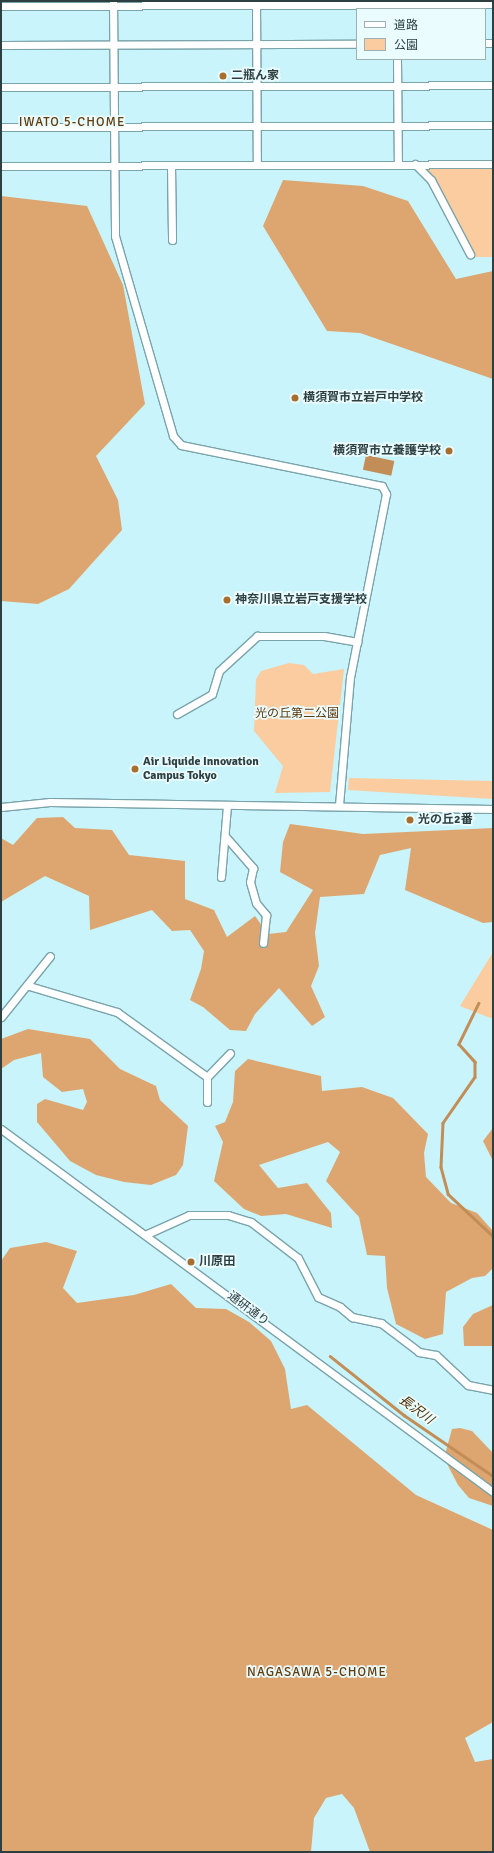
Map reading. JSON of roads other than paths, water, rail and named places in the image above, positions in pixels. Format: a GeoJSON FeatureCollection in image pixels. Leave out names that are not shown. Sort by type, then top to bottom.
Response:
{"type":"FeatureCollection","features":[{"type":"Feature","properties":{"kind":"street"},"geometry":{"type":"LineString","coordinates":[[113,3],[115,236],[173,436],[181,445],[382,486],[386,494],[357,642],[342,735],[339,806]]}},
{"type":"Feature","properties":{"kind":"street"},"geometry":{"type":"LineString","coordinates":[[1,6],[113,3],[397,5],[493,4]]}},
{"type":"Feature","properties":{"kind":"street"},"geometry":{"type":"LineString","coordinates":[[256,3],[257,165]]}},
{"type":"Feature","properties":{"kind":"street"},"geometry":{"type":"LineString","coordinates":[[1,45],[356,44]]}},
{"type":"Feature","properties":{"kind":"street"},"geometry":{"type":"LineString","coordinates":[[397,60],[398,164]]}},
{"type":"Feature","properties":{"kind":"street"},"geometry":{"type":"LineString","coordinates":[[1,88],[113,86],[257,87],[493,85]]}},
{"type":"Feature","properties":{"kind":"street"},"geometry":{"type":"LineString","coordinates":[[1,127],[493,125]]}},
{"type":"Feature","properties":{"kind":"street"},"geometry":{"type":"LineString","coordinates":[[415,164],[431,180],[470,254]]}},
{"type":"Feature","properties":{"kind":"street"},"geometry":{"type":"LineString","coordinates":[[1,166],[493,164]]}},
{"type":"Feature","properties":{"kind":"street"},"geometry":{"type":"LineString","coordinates":[[171,166],[172,240]]}},
{"type":"Feature","properties":{"kind":"street"},"geometry":{"type":"LineString","coordinates":[[177,714],[212,694],[219,671],[257,636],[324,636],[357,642]]}},
{"type":"Feature","properties":{"kind":"street"},"geometry":{"type":"LineString","coordinates":[[1,807],[50,802],[493,809]]}},
{"type":"Feature","properties":{"kind":"street"},"geometry":{"type":"LineString","coordinates":[[221,876],[227,805]]}},
{"type":"Feature","properties":{"kind":"street"},"geometry":{"type":"LineString","coordinates":[[225,836],[253,868],[250,882],[256,903],[266,915],[263,943]]}},
{"type":"Feature","properties":{"kind":"street"},"geometry":{"type":"LineString","coordinates":[[1,1017],[29,986],[50,956]]}},
{"type":"Feature","properties":{"kind":"street"},"geometry":{"type":"LineString","coordinates":[[29,986],[117,1012],[144,1028],[207,1077]]}},
{"type":"Feature","properties":{"kind":"street"},"geometry":{"type":"LineString","coordinates":[[206,1102],[207,1077],[230,1053]]}},
{"type":"Feature","properties":{"kind":"street","name":"通研通り"},"geometry":{"type":"LineString","coordinates":[[1,1129],[148,1234],[493,1492]]}},
{"type":"Feature","properties":{"kind":"street"},"geometry":{"type":"LineString","coordinates":[[148,1234],[188,1215],[228,1215],[251,1222],[298,1258],[318,1297],[340,1307],[352,1317],[381,1323],[419,1352],[436,1355],[468,1384],[493,1390]]}},
{"type":"Feature","properties":{"kind":"waterway"},"geometry":{"type":"LineString","coordinates":[[479,1003],[459,1044],[475,1062],[475,1077],[443,1123],[441,1167],[448,1194],[493,1236]]}},
{"type":"Feature","properties":{"kind":"waterway","name":"長沢川"},"geometry":{"type":"LineString","coordinates":[[330,1356],[404,1415],[493,1476]]}},
{"type":"Feature","properties":{"kind":"place","name":"二瓶ん家"},"geometry":{"type":"Point","coordinates":[223,76]}},
{"type":"Feature","properties":{"kind":"place","name":"横須賀市立岩戸中学校"},"geometry":{"type":"Point","coordinates":[295,398]}},
{"type":"Feature","properties":{"kind":"place","name":"横須賀市立養護学校"},"geometry":{"type":"Point","coordinates":[449,451]}},
{"type":"Feature","properties":{"kind":"place","name":"神奈川県立岩戸支援学校"},"geometry":{"type":"Point","coordinates":[227,600]}},
{"type":"Feature","properties":{"kind":"place","name":"Air Liquide Innovation Campus Tokyo"},"geometry":{"type":"Point","coordinates":[135,769]}},
{"type":"Feature","properties":{"kind":"place","name":"光の丘2番"},"geometry":{"type":"Point","coordinates":[410,820]}},
{"type":"Feature","properties":{"kind":"place","name":"川原田"},"geometry":{"type":"Point","coordinates":[191,1262]}},
{"type":"Feature","properties":{"kind":"district","name":"IWATO 5-CHOME"},"geometry":{"type":"Point","coordinates":[72,122]}},
{"type":"Feature","properties":{"kind":"district","name":"NAGASAWA 5-CHOME"},"geometry":{"type":"Point","coordinates":[317,1672]}},
{"type":"Feature","properties":{"kind":"park label","name":"光の丘第二公園"},"geometry":{"type":"Point","coordinates":[297,714]}}]}
